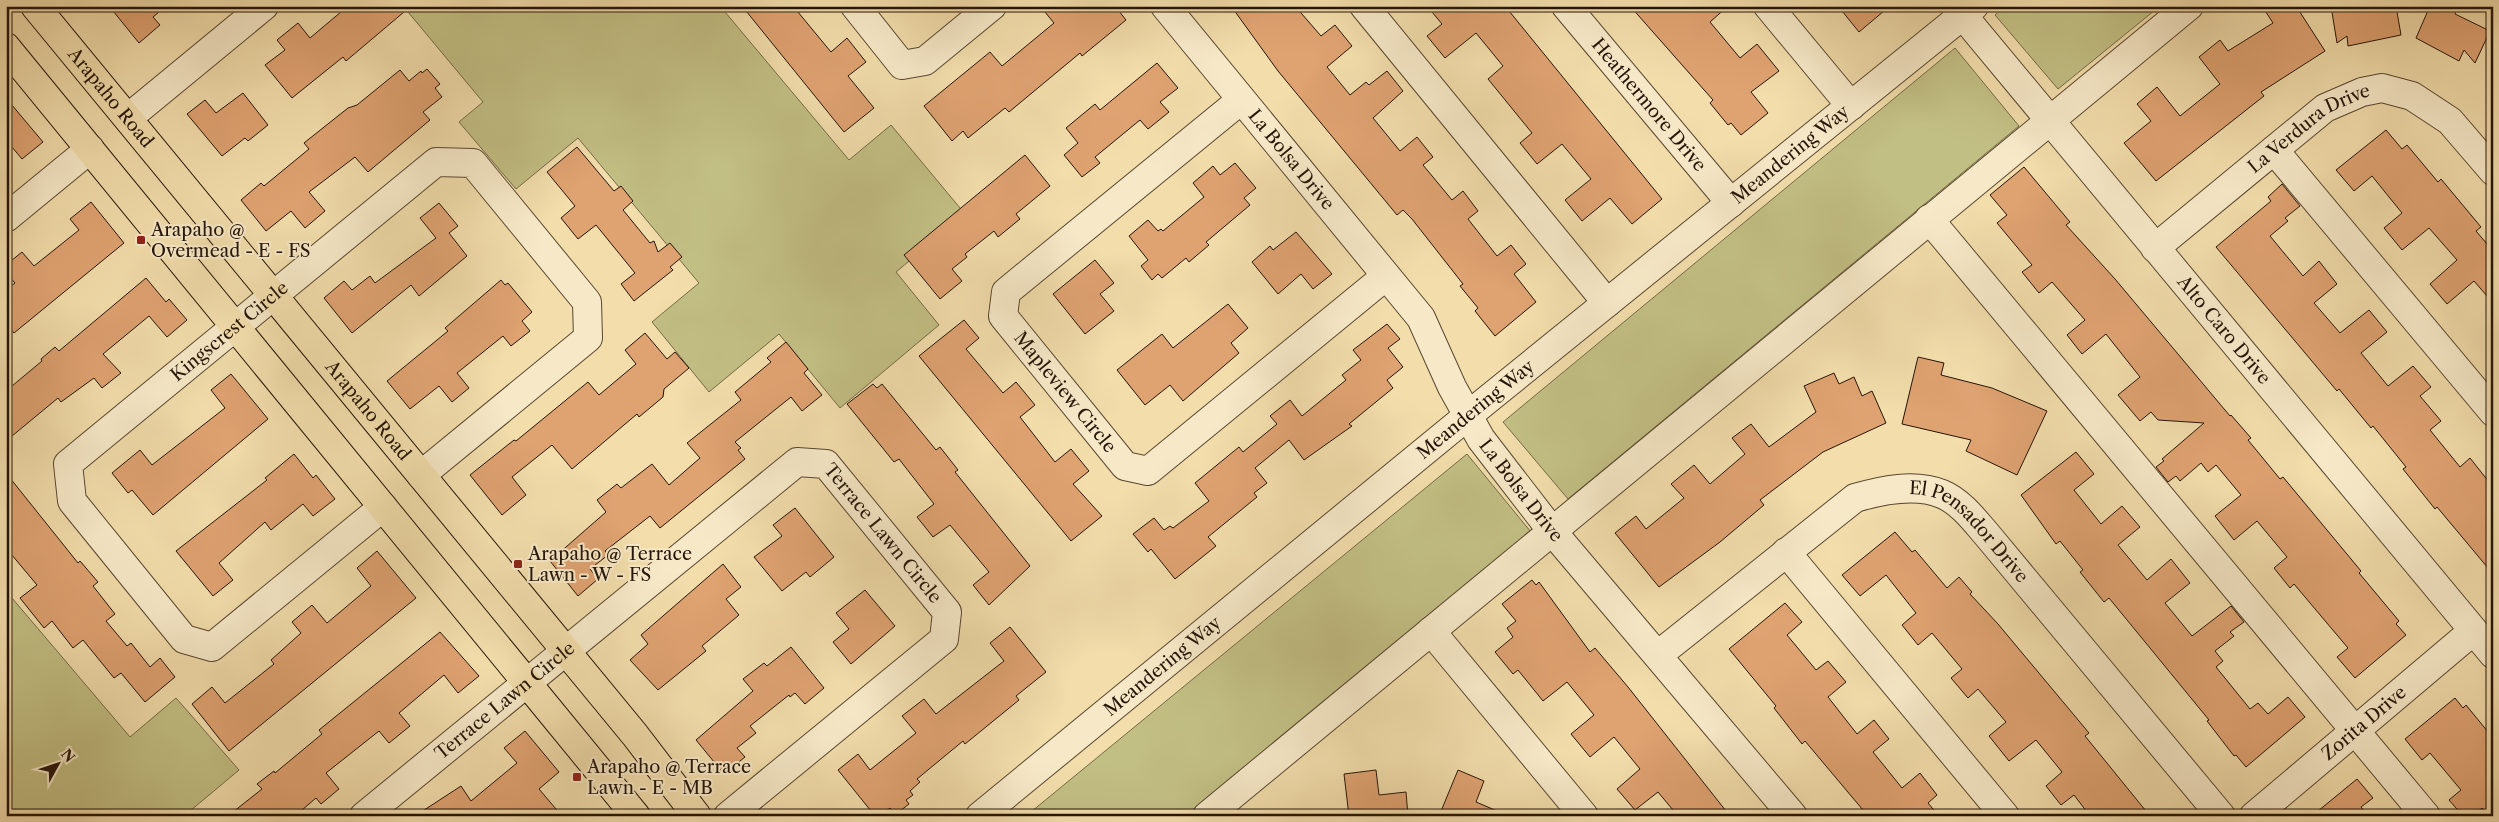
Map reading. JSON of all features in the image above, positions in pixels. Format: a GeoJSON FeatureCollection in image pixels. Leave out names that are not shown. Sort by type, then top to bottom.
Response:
{"type":"FeatureCollection","features":[{"type":"Feature","properties":{"kind":"main road","name":"Arapaho Road"},"geometry":{"type":"LineString","coordinates":[[35,6],[566,651],[697,816]]}},
{"type":"Feature","properties":{"kind":"main road"},"geometry":{"type":"LineString","coordinates":[[6,47],[636,816]]}},
{"type":"Feature","properties":{"kind":"street"},"geometry":{"type":"LineString","coordinates":[[128,118],[264,6]]}},
{"type":"Feature","properties":{"kind":"street"},"geometry":{"type":"LineString","coordinates":[[855,6],[902,65],[924,61],[992,6]]}},
{"type":"Feature","properties":{"kind":"street","name":"La Bolsa Drive"},"geometry":{"type":"LineString","coordinates":[[1165,6],[1421,318],[1452,388],[1481,439],[1552,531],[1658,654],[1793,816]]}},
{"type":"Feature","properties":{"kind":"street"},"geometry":{"type":"LineString","coordinates":[[1364,6],[1607,303]]}},
{"type":"Feature","properties":{"kind":"street","name":"Heathermore Drive"},"geometry":{"type":"LineString","coordinates":[[1566,6],[1731,203]]}},
{"type":"Feature","properties":{"kind":"street"},"geometry":{"type":"LineString","coordinates":[[1768,6],[1851,106]]}},
{"type":"Feature","properties":{"kind":"street"},"geometry":{"type":"LineString","coordinates":[[1207,816],[2189,6]]}},
{"type":"Feature","properties":{"kind":"street","name":"Meandering Way"},"geometry":{"type":"LineString","coordinates":[[980,816],[1468,416],[1851,106],[1964,9]]}},
{"type":"Feature","properties":{"kind":"street","name":"Alto Caro Drive"},"geometry":{"type":"LineString","coordinates":[[1964,9],[2049,120],[2493,654]]}},
{"type":"Feature","properties":{"kind":"street","name":"La Verdura Drive"},"geometry":{"type":"LineString","coordinates":[[2155,248],[2325,108],[2362,92],[2382,88],[2412,96],[2450,121],[2493,171]]}},
{"type":"Feature","properties":{"kind":"street","name":"Mapleview Circle"},"geometry":{"type":"LineString","coordinates":[[1241,100],[1006,292],[1003,316],[1101,436],[1126,466],[1148,471],[1386,276]]}},
{"type":"Feature","properties":{"kind":"street"},"geometry":{"type":"LineString","coordinates":[[6,218],[90,150]]}},
{"type":"Feature","properties":{"kind":"street"},"geometry":{"type":"LineString","coordinates":[[2274,150],[2493,412]]}},
{"type":"Feature","properties":{"kind":"street","name":"Kingscrest Circle"},"geometry":{"type":"LineString","coordinates":[[383,507],[212,647],[184,639],[72,501],[68,464],[436,162],[472,163],[587,302],[588,338],[421,475]]}},
{"type":"Feature","properties":{"kind":"street"},"geometry":{"type":"LineString","coordinates":[[1930,220],[2426,816]]}},
{"type":"Feature","properties":{"kind":"street","name":"Terrace Lawn Circle"},"geometry":{"type":"LineString","coordinates":[[364,816],[797,462],[826,464],[947,612],[944,639],[728,816]]}},
{"type":"Feature","properties":{"kind":"street","name":"El Pensador Drive"},"geometry":{"type":"LineString","coordinates":[[1658,654],[1855,498],[1883,490],[1908,488],[1942,494],[1963,509],[1988,536],[2221,816]]}},
{"type":"Feature","properties":{"kind":"street"},"geometry":{"type":"LineString","coordinates":[[1786,552],[2005,816]]}},
{"type":"Feature","properties":{"kind":"street"},"geometry":{"type":"LineString","coordinates":[[1431,631],[1584,816]]}},
{"type":"Feature","properties":{"kind":"street","name":"Zorita Drive"},"geometry":{"type":"LineString","coordinates":[[2254,816],[2473,631]]}},
{"type":"Feature","properties":{"kind":"shaded area"},"geometry":{"type":"Polygon","coordinates":[[[403,6],[720,6],[849,160],[891,125],[965,214],[896,272],[939,325],[840,408],[779,334],[709,392],[652,322],[699,283],[578,138],[516,189],[459,122],[483,102],[403,6]]]}},
{"type":"Feature","properties":{"kind":"shaded area"},"geometry":{"type":"Polygon","coordinates":[[[2005,6],[2160,6],[2058,89],[1995,15],[2005,6]]]}},
{"type":"Feature","properties":{"kind":"shaded area"},"geometry":{"type":"Polygon","coordinates":[[[1955,48],[2019,126],[1568,499],[1503,422],[1955,48]]]}},
{"type":"Feature","properties":{"kind":"shaded area"},"geometry":{"type":"Polygon","coordinates":[[[1467,454],[1531,532],[1186,816],[1026,816],[1467,454]]]}},
{"type":"Feature","properties":{"kind":"shaded area"},"geometry":{"type":"Polygon","coordinates":[[[6,591],[130,737],[176,698],[239,770],[184,816],[6,816],[6,591]]]}},
{"type":"Feature","properties":{"kind":"building"},"geometry":{"type":"Polygon","coordinates":[[[109,6],[166,6],[153,17],[160,25],[139,43],[109,6]]]}},
{"type":"Feature","properties":{"kind":"building"},"geometry":{"type":"Polygon","coordinates":[[[348,6],[411,6],[346,61],[343,57],[292,98],[265,65],[285,50],[277,40],[298,23],[310,38],[348,6]]]}},
{"type":"Feature","properties":{"kind":"building"},"geometry":{"type":"Polygon","coordinates":[[[742,6],[793,6],[831,52],[847,38],[866,62],[848,76],[874,108],[844,132],[742,6]]]}},
{"type":"Feature","properties":{"kind":"building"},"geometry":{"type":"Polygon","coordinates":[[[1040,6],[1115,6],[1126,20],[1082,56],[1080,53],[1009,112],[1005,108],[968,138],[963,131],[952,141],[924,106],[990,52],[1002,66],[1054,23],[1040,6]]]}},
{"type":"Feature","properties":{"kind":"building"},"geometry":{"type":"Polygon","coordinates":[[[1231,6],[1295,6],[1321,36],[1335,25],[1352,46],[1327,67],[1350,95],[1366,82],[1369,85],[1387,71],[1403,91],[1373,118],[1400,151],[1417,137],[1433,157],[1423,165],[1452,200],[1463,191],[1478,211],[1468,219],[1497,256],[1511,245],[1526,264],[1514,274],[1536,302],[1495,336],[1475,311],[1478,308],[1460,286],[1463,284],[1412,219],[1403,210],[1397,215],[1278,71],[1231,6]]]}},
{"type":"Feature","properties":{"kind":"building"},"geometry":{"type":"Polygon","coordinates":[[[1427,6],[1505,6],[1662,199],[1632,224],[1610,198],[1582,221],[1565,200],[1591,179],[1562,144],[1537,164],[1520,143],[1532,133],[1488,79],[1503,66],[1476,33],[1445,58],[1427,36],[1442,24],[1427,6]]]}},
{"type":"Feature","properties":{"kind":"building"},"geometry":{"type":"Polygon","coordinates":[[[1630,6],[1728,6],[1710,22],[1740,58],[1757,44],[1779,71],[1751,92],[1768,113],[1741,135],[1731,123],[1728,125],[1710,103],[1713,100],[1630,6]]]}},
{"type":"Feature","properties":{"kind":"building"},"geometry":{"type":"Polygon","coordinates":[[[1838,6],[1890,6],[1859,32],[1838,6]]]}},
{"type":"Feature","properties":{"kind":"building"},"geometry":{"type":"Polygon","coordinates":[[[2262,6],[2296,6],[2325,51],[2261,92],[2264,96],[2156,181],[2124,143],[2151,121],[2137,104],[2157,87],[2180,116],[2220,84],[2199,57],[2220,40],[2228,51],[2273,23],[2262,6]]]}},
{"type":"Feature","properties":{"kind":"building"},"geometry":{"type":"Polygon","coordinates":[[[2331,6],[2396,6],[2401,35],[2348,46],[2347,36],[2337,43],[2331,6]]]}},
{"type":"Feature","properties":{"kind":"building"},"geometry":{"type":"Polygon","coordinates":[[[2430,6],[2458,6],[2455,14],[2490,31],[2475,63],[2464,50],[2459,61],[2416,38],[2430,6]]]}},
{"type":"Feature","properties":{"kind":"building"},"geometry":{"type":"Polygon","coordinates":[[[1157,63],[1178,88],[1160,102],[1169,112],[1148,129],[1140,120],[1095,157],[1100,163],[1082,177],[1064,155],[1078,143],[1066,128],[1095,104],[1100,110],[1157,63]]]}},
{"type":"Feature","properties":{"kind":"building"},"geometry":{"type":"Polygon","coordinates":[[[427,69],[440,84],[435,88],[442,97],[423,112],[430,120],[368,172],[355,157],[309,192],[325,211],[305,228],[291,211],[266,231],[241,200],[261,183],[264,186],[309,149],[304,143],[348,108],[357,105],[400,70],[409,81],[421,71],[422,73],[427,69]]]}},
{"type":"Feature","properties":{"kind":"building"},"geometry":{"type":"Polygon","coordinates":[[[243,93],[268,125],[248,141],[245,138],[222,156],[187,114],[205,100],[216,113],[243,93]]]}},
{"type":"Feature","properties":{"kind":"building"},"geometry":{"type":"Polygon","coordinates":[[[6,98],[43,142],[22,159],[6,140],[6,98]]]}},
{"type":"Feature","properties":{"kind":"building"},"geometry":{"type":"Polygon","coordinates":[[[2386,130],[2402,149],[2407,145],[2438,182],[2441,179],[2481,227],[2476,231],[2493,251],[2493,303],[2474,281],[2447,304],[2430,284],[2457,260],[2429,228],[2402,250],[2384,228],[2402,213],[2372,176],[2354,191],[2336,170],[2386,130]]]}},
{"type":"Feature","properties":{"kind":"building"},"geometry":{"type":"Polygon","coordinates":[[[577,147],[614,191],[621,186],[633,201],[623,210],[650,243],[654,241],[658,252],[670,243],[682,257],[670,267],[673,270],[634,301],[621,284],[635,273],[596,225],[578,239],[561,218],[575,206],[547,172],[577,147]]]}},
{"type":"Feature","properties":{"kind":"building"},"geometry":{"type":"Polygon","coordinates":[[[1025,155],[1050,186],[1016,214],[1020,219],[998,237],[994,231],[965,254],[967,257],[952,269],[962,281],[940,299],[904,255],[1025,155]]]}},
{"type":"Feature","properties":{"kind":"building"},"geometry":{"type":"Polygon","coordinates":[[[1235,163],[1256,188],[1244,198],[1250,205],[1206,242],[1209,245],[1189,262],[1186,258],[1162,278],[1158,274],[1152,280],[1141,266],[1148,260],[1129,236],[1148,220],[1158,231],[1161,229],[1163,231],[1204,197],[1193,183],[1213,166],[1220,175],[1235,163]]]}},
{"type":"Feature","properties":{"kind":"building"},"geometry":{"type":"Polygon","coordinates":[[[2024,167],[2070,222],[2066,225],[2115,279],[2230,416],[2251,438],[2248,440],[2280,479],[2283,477],[2361,571],[2359,573],[2399,621],[2396,624],[2406,635],[2355,678],[2337,657],[2348,648],[2294,584],[2290,588],[2274,568],[2287,557],[2257,521],[2234,540],[2215,516],[2241,495],[2216,465],[2208,472],[2201,463],[2180,481],[2176,476],[2168,482],[2156,467],[2164,461],[2162,459],[2204,423],[2158,420],[2151,412],[2140,421],[2118,395],[2140,377],[2106,334],[2082,354],[2067,335],[2085,320],[2052,282],[2039,293],[2022,272],[2032,265],[1997,223],[2007,215],[1990,195],[2024,167]]]}},
{"type":"Feature","properties":{"kind":"building"},"geometry":{"type":"Polygon","coordinates":[[[2282,184],[2300,206],[2285,218],[2288,221],[2270,236],[2303,276],[2319,261],[2337,284],[2314,303],[2340,333],[2369,310],[2387,332],[2361,353],[2388,386],[2413,366],[2431,387],[2420,396],[2441,421],[2430,430],[2460,467],[2470,458],[2493,487],[2493,574],[2437,507],[2435,509],[2403,469],[2406,467],[2373,426],[2371,428],[2339,389],[2337,391],[2216,247],[2271,201],[2268,197],[2282,184]]]}},
{"type":"Feature","properties":{"kind":"building"},"geometry":{"type":"Polygon","coordinates":[[[91,202],[124,243],[14,333],[6,324],[6,290],[15,283],[6,273],[6,265],[22,252],[34,266],[79,230],[70,219],[91,202]]]}},
{"type":"Feature","properties":{"kind":"building"},"geometry":{"type":"Polygon","coordinates":[[[439,203],[458,226],[449,233],[467,256],[419,296],[411,285],[352,333],[324,298],[344,281],[352,290],[370,276],[375,283],[436,238],[420,218],[439,203]]]}},
{"type":"Feature","properties":{"kind":"building"},"geometry":{"type":"Polygon","coordinates":[[[1296,232],[1332,274],[1313,289],[1301,274],[1278,294],[1252,262],[1270,246],[1273,250],[1296,232]]]}},
{"type":"Feature","properties":{"kind":"building"},"geometry":{"type":"Polygon","coordinates":[[[1095,260],[1114,283],[1100,294],[1114,311],[1085,334],[1053,294],[1095,260]]]}},
{"type":"Feature","properties":{"kind":"building"},"geometry":{"type":"Polygon","coordinates":[[[146,278],[166,302],[169,299],[187,320],[167,337],[149,316],[103,354],[121,373],[102,388],[94,378],[61,402],[58,398],[6,441],[6,391],[42,361],[41,359],[55,347],[59,351],[146,278]]]}},
{"type":"Feature","properties":{"kind":"building"},"geometry":{"type":"Polygon","coordinates":[[[501,280],[505,285],[508,283],[532,312],[522,321],[530,331],[511,346],[503,336],[457,373],[469,388],[452,402],[439,386],[410,409],[387,381],[448,331],[445,328],[501,280]]]}},
{"type":"Feature","properties":{"kind":"building"},"geometry":{"type":"Polygon","coordinates":[[[1228,304],[1248,328],[1231,343],[1239,353],[1183,401],[1170,385],[1145,405],[1117,370],[1162,334],[1173,348],[1228,304]]]}},
{"type":"Feature","properties":{"kind":"building"},"geometry":{"type":"Polygon","coordinates":[[[964,320],[979,338],[966,349],[1003,393],[1016,382],[1035,405],[1020,417],[1055,462],[1071,449],[1089,471],[1073,484],[1102,516],[1071,541],[919,356],[964,320]]]}},
{"type":"Feature","properties":{"kind":"building"},"geometry":{"type":"Polygon","coordinates":[[[1387,324],[1400,339],[1388,348],[1403,367],[1387,380],[1393,388],[1349,424],[1352,426],[1304,460],[1289,440],[1255,468],[1267,483],[1254,493],[1257,497],[1208,537],[1216,546],[1175,579],[1151,549],[1148,552],[1133,534],[1154,518],[1164,530],[1170,526],[1173,528],[1209,501],[1195,483],[1239,447],[1243,452],[1277,424],[1270,416],[1290,400],[1302,416],[1346,380],[1342,375],[1361,360],[1353,350],[1387,324]]]}},
{"type":"Feature","properties":{"kind":"building"},"geometry":{"type":"Polygon","coordinates":[[[645,333],[667,359],[675,352],[689,368],[664,389],[663,397],[639,417],[637,414],[572,469],[552,445],[512,477],[526,495],[502,515],[470,475],[514,440],[516,441],[588,382],[599,395],[636,364],[625,350],[645,333]]]}},
{"type":"Feature","properties":{"kind":"building"},"geometry":{"type":"Polygon","coordinates":[[[786,342],[808,369],[804,373],[822,395],[802,411],[791,397],[735,442],[741,448],[738,450],[745,459],[660,528],[650,516],[605,551],[608,555],[590,569],[598,579],[578,596],[550,561],[606,512],[597,500],[617,484],[621,488],[652,464],[669,485],[700,458],[687,443],[741,400],[735,392],[771,362],[767,358],[786,342]]]}},
{"type":"Feature","properties":{"kind":"building"},"geometry":{"type":"Polygon","coordinates":[[[1918,357],[1944,363],[1941,375],[1992,388],[2047,411],[2017,475],[1966,451],[1971,440],[1902,424],[1918,357]]]}},
{"type":"Feature","properties":{"kind":"building"},"geometry":{"type":"Polygon","coordinates":[[[1834,373],[1839,384],[1854,377],[1862,396],[1872,391],[1886,423],[1823,452],[1760,500],[1764,505],[1720,542],[1659,587],[1615,533],[1636,516],[1646,529],[1684,498],[1671,484],[1694,465],[1710,484],[1745,454],[1732,438],[1751,424],[1769,447],[1816,412],[1804,386],[1834,373]]]}},
{"type":"Feature","properties":{"kind":"building"},"geometry":{"type":"Polygon","coordinates":[[[231,374],[268,419],[153,515],[132,490],[128,493],[112,473],[140,450],[152,465],[225,408],[211,390],[231,374]]]}},
{"type":"Feature","properties":{"kind":"building"},"geometry":{"type":"Polygon","coordinates":[[[873,384],[877,388],[882,384],[936,450],[940,447],[958,470],[955,472],[1030,566],[989,605],[973,585],[989,572],[950,525],[933,537],[917,517],[934,504],[899,459],[894,462],[847,404],[873,384]]]}},
{"type":"Feature","properties":{"kind":"building"},"geometry":{"type":"Polygon","coordinates":[[[2076,452],[2094,474],[2074,490],[2101,524],[2122,506],[2140,527],[2118,545],[2147,580],[2171,559],[2190,583],[2165,603],[2192,636],[2231,606],[2244,622],[2230,632],[2234,636],[2215,651],[2223,661],[2216,667],[2250,709],[2258,703],[2268,714],[2288,697],[2305,717],[2246,767],[2236,755],[2234,756],[2207,721],[2209,720],[2109,598],[2104,602],[2080,572],[2083,570],[2060,541],[2056,544],[2021,495],[2076,452]]]}},
{"type":"Feature","properties":{"kind":"building"},"geometry":{"type":"Polygon","coordinates":[[[294,454],[313,478],[316,475],[335,499],[313,516],[303,504],[271,530],[265,522],[219,563],[233,580],[213,596],[176,551],[267,480],[265,478],[294,454]]]}},
{"type":"Feature","properties":{"kind":"building"},"geometry":{"type":"Polygon","coordinates":[[[6,473],[78,563],[80,561],[98,582],[93,586],[115,614],[106,621],[127,646],[131,643],[150,667],[160,658],[175,677],[145,702],[121,673],[114,678],[83,640],[73,648],[52,621],[44,628],[20,598],[37,585],[6,548],[6,473]]]}},
{"type":"Feature","properties":{"kind":"building"},"geometry":{"type":"Polygon","coordinates":[[[795,508],[834,557],[810,577],[806,572],[782,591],[754,557],[782,536],[773,525],[795,508]]]}},
{"type":"Feature","properties":{"kind":"building"},"geometry":{"type":"Polygon","coordinates":[[[1895,532],[1912,552],[1915,550],[1947,588],[1959,577],[1972,592],[1970,594],[1998,624],[2089,733],[2085,736],[2150,816],[2090,816],[2074,795],[2061,805],[2046,786],[2062,772],[2036,740],[2009,761],[1989,736],[2006,722],[1978,689],[1968,698],[1951,678],[1962,669],[1932,633],[1918,645],[1902,625],[1916,613],[1886,575],[1860,596],[1842,575],[1895,532]]]}},
{"type":"Feature","properties":{"kind":"building"},"geometry":{"type":"Polygon","coordinates":[[[377,551],[416,598],[229,751],[192,704],[212,687],[225,703],[274,664],[271,660],[301,633],[292,622],[312,605],[327,623],[371,586],[357,568],[377,551]]]}},
{"type":"Feature","properties":{"kind":"building"},"geometry":{"type":"Polygon","coordinates":[[[723,564],[741,587],[726,599],[739,615],[702,646],[706,651],[658,690],[630,660],[648,644],[641,635],[723,564]]]}},
{"type":"Feature","properties":{"kind":"building"},"geometry":{"type":"Polygon","coordinates":[[[1532,580],[1536,585],[1539,582],[1590,652],[1595,648],[1628,687],[1730,816],[1678,816],[1658,792],[1635,810],[1617,789],[1640,769],[1614,737],[1590,757],[1571,734],[1594,715],[1567,682],[1543,701],[1518,670],[1513,674],[1495,652],[1513,637],[1507,628],[1516,621],[1502,604],[1532,580]]]}},
{"type":"Feature","properties":{"kind":"building"},"geometry":{"type":"Polygon","coordinates":[[[865,590],[895,626],[851,664],[833,642],[849,629],[836,613],[865,590]]]}},
{"type":"Feature","properties":{"kind":"building"},"geometry":{"type":"Polygon","coordinates":[[[1785,603],[1802,622],[1787,635],[1816,670],[1828,661],[1846,682],[1828,697],[1857,734],[1874,720],[1889,739],[1873,752],[1902,788],[1920,773],[1937,795],[1928,803],[1939,816],[1868,816],[1805,741],[1802,744],[1774,708],[1776,706],[1729,649],[1785,603]]]}},
{"type":"Feature","properties":{"kind":"building"},"geometry":{"type":"Polygon","coordinates":[[[1010,627],[1046,672],[1016,696],[1019,700],[965,744],[963,741],[917,779],[920,782],[910,791],[913,795],[906,800],[909,804],[895,815],[890,808],[880,816],[875,816],[838,770],[858,754],[870,770],[916,733],[902,716],[924,699],[936,714],[1004,661],[990,643],[1010,627]]]}},
{"type":"Feature","properties":{"kind":"building"},"geometry":{"type":"Polygon","coordinates":[[[440,632],[479,676],[458,693],[444,675],[399,713],[410,726],[389,743],[379,731],[326,773],[339,789],[321,804],[316,798],[295,816],[228,816],[262,789],[257,784],[274,771],[275,773],[322,734],[319,730],[440,632]]]}},
{"type":"Feature","properties":{"kind":"building"},"geometry":{"type":"Polygon","coordinates":[[[791,647],[824,688],[805,704],[795,693],[790,697],[789,695],[750,726],[756,733],[737,748],[745,757],[724,774],[696,740],[753,691],[743,679],[764,663],[767,666],[791,647]]]}},
{"type":"Feature","properties":{"kind":"building"},"geometry":{"type":"Polygon","coordinates":[[[2455,698],[2463,708],[2466,705],[2493,738],[2493,816],[2488,816],[2482,808],[2473,816],[2463,816],[2449,800],[2461,790],[2430,753],[2422,760],[2405,739],[2455,698]]]}},
{"type":"Feature","properties":{"kind":"building"},"geometry":{"type":"Polygon","coordinates":[[[525,731],[559,772],[539,789],[562,816],[415,816],[461,786],[471,801],[517,763],[504,748],[525,731]]]}},
{"type":"Feature","properties":{"kind":"building"},"geometry":{"type":"Polygon","coordinates":[[[1376,770],[1379,795],[1406,792],[1408,816],[1349,816],[1344,774],[1376,770]]]}},
{"type":"Feature","properties":{"kind":"building"},"geometry":{"type":"Polygon","coordinates":[[[1458,770],[1484,781],[1476,802],[1509,816],[1439,816],[1458,770]]]}},
{"type":"Feature","properties":{"kind":"building"},"geometry":{"type":"Polygon","coordinates":[[[2357,779],[2373,798],[2361,807],[2368,816],[2312,816],[2357,779]]]}},
{"type":"Feature","properties":{"kind":"place","name":"Arapaho @ Overmead - E - FS"},"geometry":{"type":"Point","coordinates":[141,240]}},
{"type":"Feature","properties":{"kind":"place","name":"Arapaho @ Terrace Lawn - W - FS"},"geometry":{"type":"Point","coordinates":[518,564]}},
{"type":"Feature","properties":{"kind":"place","name":"Arapaho @ Terrace Lawn - E - MB"},"geometry":{"type":"Point","coordinates":[577,777]}}]}
